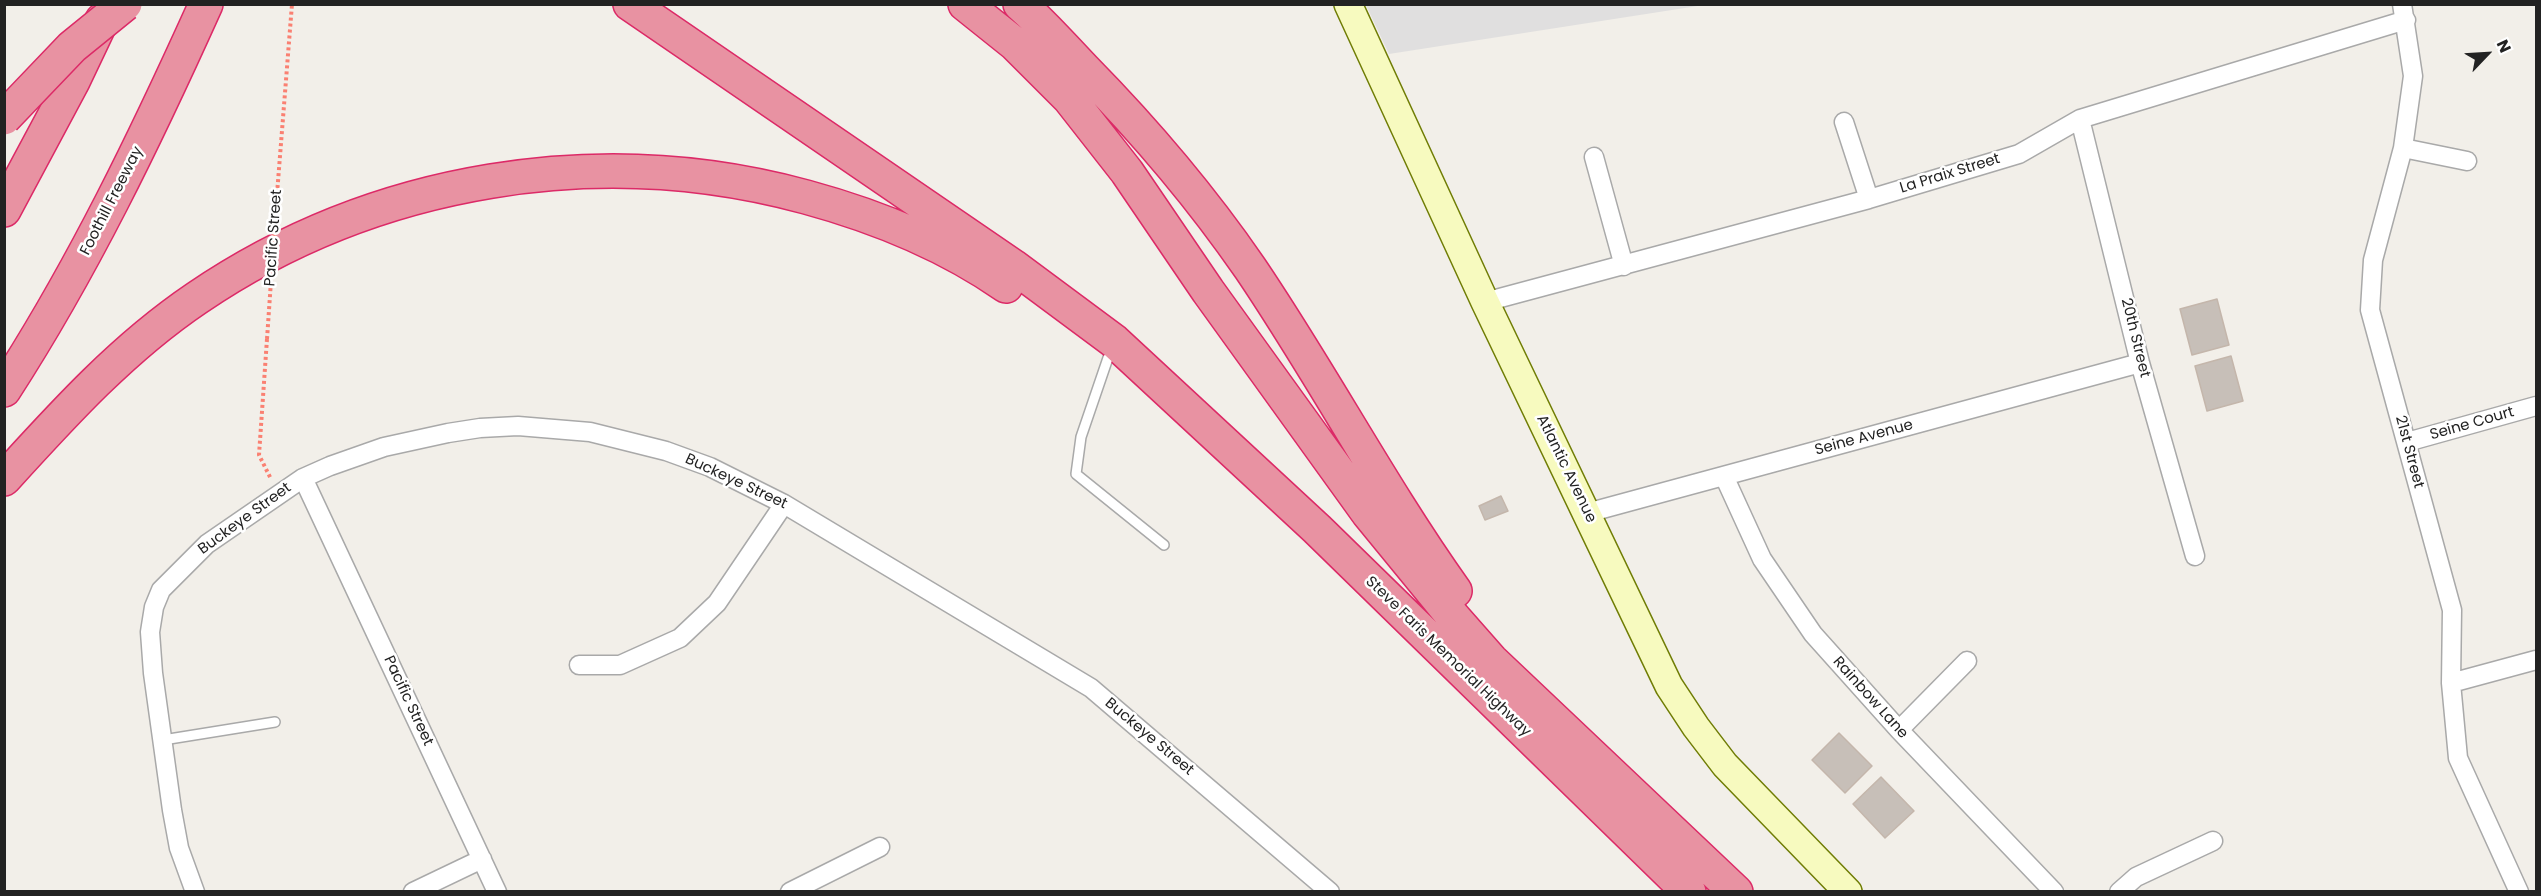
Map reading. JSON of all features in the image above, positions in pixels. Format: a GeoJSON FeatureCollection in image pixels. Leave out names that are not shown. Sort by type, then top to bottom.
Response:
{"type":"FeatureCollection","features":[{"type":"Feature","properties":{"kind":"highway"},"geometry":{"type":"LineString","coordinates":[[4,210],[73,81],[109,4]]}},
{"type":"Feature","properties":{"kind":"highway"},"geometry":{"type":"LineString","coordinates":[[4,118],[72,46],[125,4]]}},
{"type":"Feature","properties":{"kind":"highway","name":"Foothill Freeway"},"geometry":{"type":"LineString","coordinates":[[4,390],[59,302],[88,247],[172,80],[206,4]]}},
{"type":"Feature","properties":{"kind":"highway"},"geometry":{"type":"LineString","coordinates":[[630,4],[1013,266],[1113,351]]}},
{"type":"Feature","properties":{"kind":"highway"},"geometry":{"type":"LineString","coordinates":[[965,4],[1015,44],[1069,98],[1127,172],[1228,320],[1368,513],[1447,610],[1491,660],[1736,891]]}},
{"type":"Feature","properties":{"kind":"highway"},"geometry":{"type":"LineString","coordinates":[[1020,4],[1123,108],[1249,267],[1435,563],[1501,652],[1736,891]]}},
{"type":"Feature","properties":{"kind":"highway"},"geometry":{"type":"LineString","coordinates":[[4,479],[68,408],[135,344],[199,296],[248,267],[341,223],[403,201],[467,185],[532,174],[626,170],[719,178],[789,192],[859,213],[931,243],[992,277],[1113,351]]}},
{"type":"Feature","properties":{"kind":"highway","name":"Steve Faris Memorial Highway"},"geometry":{"type":"LineString","coordinates":[[1113,351],[1204,425],[1317,529],[1689,891]]}},
{"type":"Feature","properties":{"kind":"street","name":"Atlantic Avenue"},"geometry":{"type":"LineString","coordinates":[[1348,4],[1485,302],[1669,686],[1696,727],[1757,800],[1848,891]]}},
{"type":"Feature","properties":{"kind":"street","name":"La Praix Street"},"geometry":{"type":"LineString","coordinates":[[1485,302],[1869,199],[2019,154],[2080,119],[2404,12]]}},
{"type":"Feature","properties":{"kind":"street","name":"21st Street"},"geometry":{"type":"LineString","coordinates":[[2404,12],[2413,76],[2403,148],[2373,260],[2370,310],[2452,610],[2451,683],[2458,758],[2519,891]]}},
{"type":"Feature","properties":{"kind":"street","name":"20th Street"},"geometry":{"type":"LineString","coordinates":[[2080,119],[2140,363],[2195,556]]}},
{"type":"Feature","properties":{"kind":"street"},"geometry":{"type":"LineString","coordinates":[[1844,122],[1869,199]]}},
{"type":"Feature","properties":{"kind":"street"},"geometry":{"type":"LineString","coordinates":[[2403,148],[2467,161]]}},
{"type":"Feature","properties":{"kind":"street"},"geometry":{"type":"LineString","coordinates":[[1594,157],[1624,266]]}},
{"type":"Feature","properties":{"kind":"street","name":"Seine Avenue"},"geometry":{"type":"LineString","coordinates":[[1587,513],[2140,363]]}},
{"type":"Feature","properties":{"kind":"street","name":"Seine Court"},"geometry":{"type":"LineString","coordinates":[[2407,442],[2536,406]]}},
{"type":"Feature","properties":{"kind":"street","name":"Buckeye Street"},"geometry":{"type":"LineString","coordinates":[[195,891],[180,848],[172,810],[153,673],[150,632],[154,607],[161,590],[207,544],[303,478],[384,447],[448,433],[490,427],[557,428],[624,439],[666,450],[710,467],[784,504],[1091,688],[1330,891]]}},
{"type":"Feature","properties":{"kind":"street","name":"Rainbow Lane"},"geometry":{"type":"LineString","coordinates":[[1724,476],[1762,559],[1813,634],[1899,730],[2054,891]]}},
{"type":"Feature","properties":{"kind":"street","name":"Pacific Street"},"geometry":{"type":"LineString","coordinates":[[303,478],[497,891]]}},
{"type":"Feature","properties":{"kind":"street"},"geometry":{"type":"LineString","coordinates":[[579,665],[621,665],[680,638],[717,603],[784,504]]}},
{"type":"Feature","properties":{"kind":"street"},"geometry":{"type":"LineString","coordinates":[[2451,683],[2536,660]]}},
{"type":"Feature","properties":{"kind":"street"},"geometry":{"type":"LineString","coordinates":[[1899,730],[1966,661]]}},
{"type":"Feature","properties":{"kind":"street"},"geometry":{"type":"LineString","coordinates":[[2119,891],[2136,877],[2213,841]]}},
{"type":"Feature","properties":{"kind":"street"},"geometry":{"type":"LineString","coordinates":[[790,891],[880,847]]}},
{"type":"Feature","properties":{"kind":"street"},"geometry":{"type":"LineString","coordinates":[[413,891],[482,859]]}},
{"type":"Feature","properties":{"kind":"lane"},"geometry":{"type":"LineString","coordinates":[[1113,351],[1081,437],[1076,474],[1164,545]]}},
{"type":"Feature","properties":{"kind":"lane"},"geometry":{"type":"LineString","coordinates":[[163,740],[275,722]]}},
{"type":"Feature","properties":{"kind":"path","name":"Pacific Street"},"geometry":{"type":"LineString","coordinates":[[267,470],[259,455],[292,4]]}},
{"type":"Feature","properties":{"kind":"shaded area"},"geometry":{"type":"Polygon","coordinates":[[[1366,5],[1704,5],[1389,54],[1366,5]]]}},
{"type":"Feature","properties":{"kind":"building"},"geometry":{"type":"Polygon","coordinates":[[[2217,299],[2229,345],[2192,355],[2180,309],[2217,299]]]}},
{"type":"Feature","properties":{"kind":"building"},"geometry":{"type":"Polygon","coordinates":[[[2231,356],[2243,401],[2207,411],[2195,366],[2231,356]]]}},
{"type":"Feature","properties":{"kind":"building"},"geometry":{"type":"Polygon","coordinates":[[[1501,496],[1508,511],[1485,520],[1479,506],[1501,496]]]}},
{"type":"Feature","properties":{"kind":"building"},"geometry":{"type":"Polygon","coordinates":[[[1839,733],[1872,766],[1845,793],[1812,760],[1839,733]]]}},
{"type":"Feature","properties":{"kind":"building"},"geometry":{"type":"Polygon","coordinates":[[[1881,777],[1914,811],[1885,838],[1853,804],[1881,777]]]}}]}
